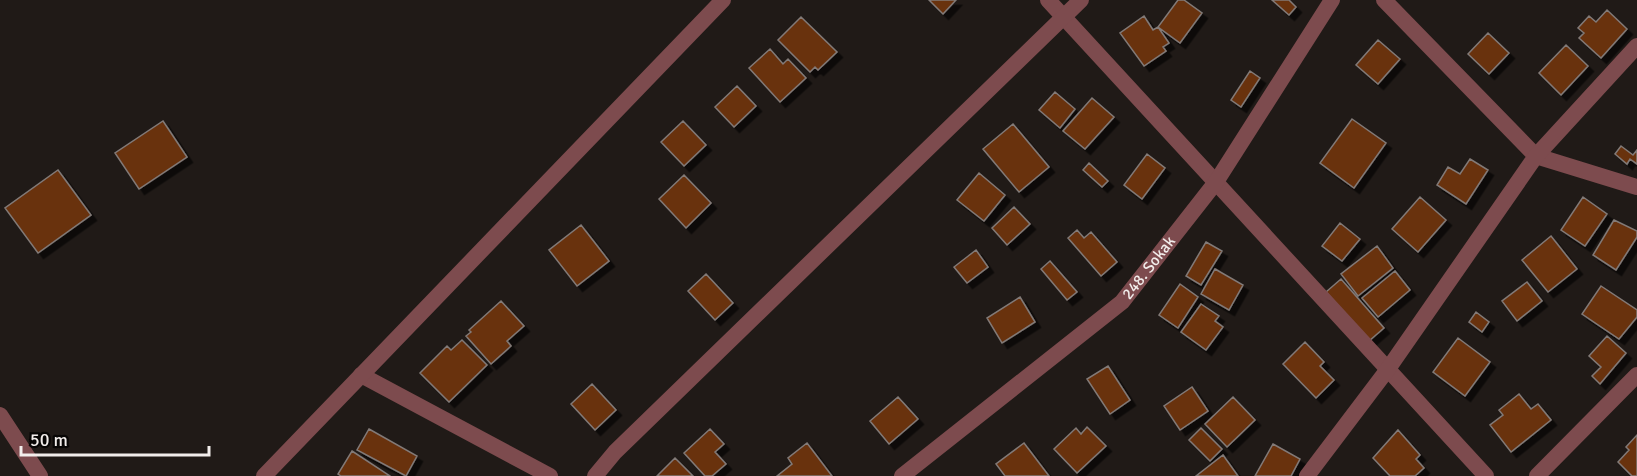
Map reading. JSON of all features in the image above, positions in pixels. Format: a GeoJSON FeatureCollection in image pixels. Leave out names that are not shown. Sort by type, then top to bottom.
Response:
{"type":"FeatureCollection","features":[{"type":"Feature","properties":{"kind":"street"},"geometry":{"type":"LineString","coordinates":[[264,476],[723,0]]}},
{"type":"Feature","properties":{"kind":"street"},"geometry":{"type":"LineString","coordinates":[[1048,0],[1486,476]]}},
{"type":"Feature","properties":{"kind":"street"},"geometry":{"type":"LineString","coordinates":[[595,476],[632,435],[1081,0]]}},
{"type":"Feature","properties":{"kind":"street","name":"248. Sokak"},"geometry":{"type":"LineString","coordinates":[[902,476],[1122,302],[1216,182],[1332,0]]}},
{"type":"Feature","properties":{"kind":"street"},"geometry":{"type":"LineString","coordinates":[[1384,0],[1536,156],[1637,187]]}},
{"type":"Feature","properties":{"kind":"street"},"geometry":{"type":"LineString","coordinates":[[1307,476],[1388,369],[1536,156],[1637,46]]}},
{"type":"Feature","properties":{"kind":"street"},"geometry":{"type":"LineString","coordinates":[[361,375],[550,476]]}},
{"type":"Feature","properties":{"kind":"street"},"geometry":{"type":"LineString","coordinates":[[1537,476],[1637,375]]}},
{"type":"Feature","properties":{"kind":"street"},"geometry":{"type":"LineString","coordinates":[[0,415],[40,476]]}},
{"type":"Feature","properties":{"kind":"building"},"geometry":{"type":"Polygon","coordinates":[[[929,0],[956,0],[943,14],[929,0]]]}},
{"type":"Feature","properties":{"kind":"building"},"geometry":{"type":"Polygon","coordinates":[[[1178,0],[1184,0],[1202,13],[1180,43],[1158,27],[1178,0]]]}},
{"type":"Feature","properties":{"kind":"building"},"geometry":{"type":"Polygon","coordinates":[[[1272,0],[1289,0],[1296,7],[1289,15],[1272,0]]]}},
{"type":"Feature","properties":{"kind":"building"},"geometry":{"type":"Polygon","coordinates":[[[1607,10],[1627,29],[1601,58],[1579,38],[1584,33],[1578,28],[1589,16],[1596,22],[1607,10]]]}},
{"type":"Feature","properties":{"kind":"building"},"geometry":{"type":"Polygon","coordinates":[[[1144,16],[1153,30],[1158,27],[1169,43],[1163,47],[1166,51],[1144,66],[1120,33],[1144,16]]]}},
{"type":"Feature","properties":{"kind":"building"},"geometry":{"type":"Polygon","coordinates":[[[801,17],[837,52],[818,70],[815,67],[810,72],[778,40],[801,17]]]}},
{"type":"Feature","properties":{"kind":"building"},"geometry":{"type":"Polygon","coordinates":[[[1488,33],[1509,53],[1489,74],[1468,54],[1488,33]]]}},
{"type":"Feature","properties":{"kind":"building"},"geometry":{"type":"Polygon","coordinates":[[[1378,40],[1400,59],[1378,84],[1356,65],[1378,40]]]}},
{"type":"Feature","properties":{"kind":"building"},"geometry":{"type":"Polygon","coordinates":[[[1566,45],[1588,66],[1561,95],[1539,73],[1566,45]]]}},
{"type":"Feature","properties":{"kind":"building"},"geometry":{"type":"Polygon","coordinates":[[[770,49],[783,64],[788,59],[806,78],[780,102],[749,68],[770,49]]]}},
{"type":"Feature","properties":{"kind":"building"},"geometry":{"type":"Polygon","coordinates":[[[1250,71],[1260,78],[1241,107],[1231,100],[1250,71]]]}},
{"type":"Feature","properties":{"kind":"building"},"geometry":{"type":"Polygon","coordinates":[[[737,86],[756,106],[734,127],[715,107],[737,86]]]}},
{"type":"Feature","properties":{"kind":"building"},"geometry":{"type":"Polygon","coordinates":[[[1055,92],[1075,109],[1060,128],[1039,110],[1055,92]]]}},
{"type":"Feature","properties":{"kind":"building"},"geometry":{"type":"Polygon","coordinates":[[[1092,98],[1114,117],[1085,149],[1063,131],[1092,98]]]}},
{"type":"Feature","properties":{"kind":"building"},"geometry":{"type":"Polygon","coordinates":[[[1352,119],[1386,143],[1354,188],[1320,163],[1352,119]]]}},
{"type":"Feature","properties":{"kind":"building"},"geometry":{"type":"Polygon","coordinates":[[[163,121],[187,157],[139,189],[115,153],[163,121]]]}},
{"type":"Feature","properties":{"kind":"building"},"geometry":{"type":"Polygon","coordinates":[[[683,121],[706,145],[684,166],[661,142],[683,121]]]}},
{"type":"Feature","properties":{"kind":"building"},"geometry":{"type":"Polygon","coordinates":[[[1013,124],[1049,167],[1019,192],[983,149],[1013,124]]]}},
{"type":"Feature","properties":{"kind":"building"},"geometry":{"type":"Polygon","coordinates":[[[1621,146],[1633,155],[1637,150],[1637,164],[1630,159],[1627,164],[1615,154],[1621,146]]]}},
{"type":"Feature","properties":{"kind":"building"},"geometry":{"type":"Polygon","coordinates":[[[1147,154],[1165,168],[1142,199],[1124,185],[1147,154]]]}},
{"type":"Feature","properties":{"kind":"building"},"geometry":{"type":"Polygon","coordinates":[[[1470,159],[1488,170],[1466,204],[1437,185],[1448,167],[1460,174],[1470,159]]]}},
{"type":"Feature","properties":{"kind":"building"},"geometry":{"type":"Polygon","coordinates":[[[1089,163],[1108,181],[1102,187],[1083,170],[1089,163]]]}},
{"type":"Feature","properties":{"kind":"building"},"geometry":{"type":"Polygon","coordinates":[[[58,170],[91,215],[38,253],[5,208],[58,170]]]}},
{"type":"Feature","properties":{"kind":"building"},"geometry":{"type":"Polygon","coordinates":[[[979,173],[1005,195],[984,221],[957,200],[979,173]]]}},
{"type":"Feature","properties":{"kind":"building"},"geometry":{"type":"Polygon","coordinates":[[[684,175],[711,203],[686,228],[659,199],[684,175]]]}},
{"type":"Feature","properties":{"kind":"building"},"geometry":{"type":"Polygon","coordinates":[[[1420,197],[1446,220],[1418,252],[1392,229],[1420,197]]]}},
{"type":"Feature","properties":{"kind":"building"},"geometry":{"type":"Polygon","coordinates":[[[1583,197],[1607,214],[1585,246],[1561,230],[1583,197]]]}},
{"type":"Feature","properties":{"kind":"building"},"geometry":{"type":"Polygon","coordinates":[[[1014,207],[1030,224],[1007,245],[992,228],[1014,207]]]}},
{"type":"Feature","properties":{"kind":"building"},"geometry":{"type":"Polygon","coordinates":[[[1614,220],[1637,231],[1637,237],[1616,270],[1593,255],[1614,220]]]}},
{"type":"Feature","properties":{"kind":"building"},"geometry":{"type":"Polygon","coordinates":[[[1340,223],[1360,239],[1342,261],[1322,246],[1340,223]]]}},
{"type":"Feature","properties":{"kind":"building"},"geometry":{"type":"Polygon","coordinates":[[[581,225],[609,261],[577,286],[549,250],[581,225]]]}},
{"type":"Feature","properties":{"kind":"building"},"geometry":{"type":"Polygon","coordinates":[[[1077,230],[1084,238],[1091,232],[1117,262],[1101,276],[1068,238],[1077,230]]]}},
{"type":"Feature","properties":{"kind":"building"},"geometry":{"type":"Polygon","coordinates":[[[1551,236],[1577,269],[1548,292],[1522,260],[1551,236]]]}},
{"type":"Feature","properties":{"kind":"building"},"geometry":{"type":"Polygon","coordinates":[[[1206,242],[1222,251],[1201,285],[1186,276],[1206,242]]]}},
{"type":"Feature","properties":{"kind":"building"},"geometry":{"type":"Polygon","coordinates":[[[1377,246],[1393,268],[1358,296],[1341,274],[1377,246]]]}},
{"type":"Feature","properties":{"kind":"building"},"geometry":{"type":"Polygon","coordinates":[[[976,250],[988,267],[967,283],[954,267],[976,250]]]}},
{"type":"Feature","properties":{"kind":"building"},"geometry":{"type":"Polygon","coordinates":[[[1050,261],[1077,292],[1067,300],[1041,269],[1050,261]]]}},
{"type":"Feature","properties":{"kind":"building"},"geometry":{"type":"Polygon","coordinates":[[[1215,269],[1243,285],[1229,310],[1201,294],[1215,269]]]}},
{"type":"Feature","properties":{"kind":"building"},"geometry":{"type":"Polygon","coordinates":[[[1395,271],[1410,290],[1378,317],[1362,298],[1395,271]]]}},
{"type":"Feature","properties":{"kind":"building"},"geometry":{"type":"Polygon","coordinates":[[[706,274],[733,303],[715,320],[688,291],[706,274]]]}},
{"type":"Feature","properties":{"kind":"building"},"geometry":{"type":"Polygon","coordinates":[[[1341,279],[1384,328],[1369,341],[1326,292],[1341,279]]]}},
{"type":"Feature","properties":{"kind":"building"},"geometry":{"type":"Polygon","coordinates":[[[1527,282],[1542,301],[1517,321],[1502,301],[1527,282]]]}},
{"type":"Feature","properties":{"kind":"building"},"geometry":{"type":"Polygon","coordinates":[[[1180,284],[1198,297],[1178,328],[1159,315],[1180,284]]]}},
{"type":"Feature","properties":{"kind":"building"},"geometry":{"type":"Polygon","coordinates":[[[1601,286],[1637,310],[1637,317],[1619,339],[1582,314],[1601,286]]]}},
{"type":"Feature","properties":{"kind":"building"},"geometry":{"type":"Polygon","coordinates":[[[1020,297],[1035,322],[1002,343],[987,318],[1020,297]]]}},
{"type":"Feature","properties":{"kind":"building"},"geometry":{"type":"Polygon","coordinates":[[[501,301],[524,326],[507,341],[511,346],[491,364],[466,336],[471,332],[469,330],[501,301]]]}},
{"type":"Feature","properties":{"kind":"building"},"geometry":{"type":"Polygon","coordinates":[[[1201,304],[1219,316],[1215,321],[1223,327],[1206,350],[1181,332],[1201,304]]]}},
{"type":"Feature","properties":{"kind":"building"},"geometry":{"type":"Polygon","coordinates":[[[1476,312],[1489,322],[1482,332],[1469,322],[1476,312]]]}},
{"type":"Feature","properties":{"kind":"building"},"geometry":{"type":"Polygon","coordinates":[[[1607,336],[1626,353],[1600,384],[1592,376],[1601,367],[1589,356],[1607,336]]]}},
{"type":"Feature","properties":{"kind":"building"},"geometry":{"type":"Polygon","coordinates":[[[1458,338],[1490,362],[1465,396],[1433,372],[1458,338]]]}},
{"type":"Feature","properties":{"kind":"building"},"geometry":{"type":"Polygon","coordinates":[[[462,340],[487,365],[449,402],[420,373],[447,346],[451,350],[462,340]]]}},
{"type":"Feature","properties":{"kind":"building"},"geometry":{"type":"Polygon","coordinates":[[[1305,342],[1324,362],[1320,366],[1334,380],[1316,398],[1283,364],[1305,342]]]}},
{"type":"Feature","properties":{"kind":"building"},"geometry":{"type":"Polygon","coordinates":[[[1108,366],[1130,400],[1110,414],[1087,379],[1108,366]]]}},
{"type":"Feature","properties":{"kind":"building"},"geometry":{"type":"Polygon","coordinates":[[[592,384],[616,410],[595,430],[571,404],[592,384]]]}},
{"type":"Feature","properties":{"kind":"building"},"geometry":{"type":"Polygon","coordinates":[[[1192,387],[1208,411],[1180,430],[1164,406],[1192,387]]]}},
{"type":"Feature","properties":{"kind":"building"},"geometry":{"type":"Polygon","coordinates":[[[1519,394],[1531,409],[1538,404],[1551,420],[1511,452],[1490,425],[1503,415],[1499,410],[1519,394]]]}},
{"type":"Feature","properties":{"kind":"building"},"geometry":{"type":"Polygon","coordinates":[[[898,397],[918,419],[889,444],[870,421],[898,397]]]}},
{"type":"Feature","properties":{"kind":"building"},"geometry":{"type":"Polygon","coordinates":[[[1233,397],[1255,420],[1227,447],[1205,424],[1233,397]]]}},
{"type":"Feature","properties":{"kind":"building"},"geometry":{"type":"Polygon","coordinates":[[[1087,427],[1106,446],[1077,473],[1054,449],[1076,428],[1081,434],[1087,427]]]}},
{"type":"Feature","properties":{"kind":"building"},"geometry":{"type":"Polygon","coordinates":[[[1201,428],[1222,449],[1210,461],[1189,440],[1201,428]]]}},
{"type":"Feature","properties":{"kind":"building"},"geometry":{"type":"Polygon","coordinates":[[[369,429],[417,456],[406,476],[357,450],[369,429]]]}},
{"type":"Feature","properties":{"kind":"building"},"geometry":{"type":"Polygon","coordinates":[[[710,429],[724,444],[715,452],[726,464],[712,476],[705,476],[684,453],[710,429]]]}},
{"type":"Feature","properties":{"kind":"building"},"geometry":{"type":"Polygon","coordinates":[[[1398,430],[1420,455],[1416,459],[1424,468],[1415,476],[1390,476],[1373,458],[1398,430]]]}},
{"type":"Feature","properties":{"kind":"building"},"geometry":{"type":"Polygon","coordinates":[[[1637,435],[1637,476],[1632,476],[1618,462],[1629,450],[1626,447],[1637,435]]]}},
{"type":"Feature","properties":{"kind":"building"},"geometry":{"type":"Polygon","coordinates":[[[807,443],[832,476],[777,476],[792,464],[788,458],[807,443]]]}},
{"type":"Feature","properties":{"kind":"building"},"geometry":{"type":"Polygon","coordinates":[[[1024,443],[1049,476],[1005,476],[996,464],[1024,443]]]}},
{"type":"Feature","properties":{"kind":"building"},"geometry":{"type":"Polygon","coordinates":[[[1273,444],[1300,459],[1291,476],[1255,476],[1273,444]]]}},
{"type":"Feature","properties":{"kind":"building"},"geometry":{"type":"Polygon","coordinates":[[[352,451],[390,476],[341,476],[338,474],[352,451]]]}},
{"type":"Feature","properties":{"kind":"building"},"geometry":{"type":"Polygon","coordinates":[[[1223,455],[1238,476],[1196,476],[1223,455]]]}},
{"type":"Feature","properties":{"kind":"building"},"geometry":{"type":"Polygon","coordinates":[[[675,458],[693,476],[657,476],[675,458]]]}}]}
